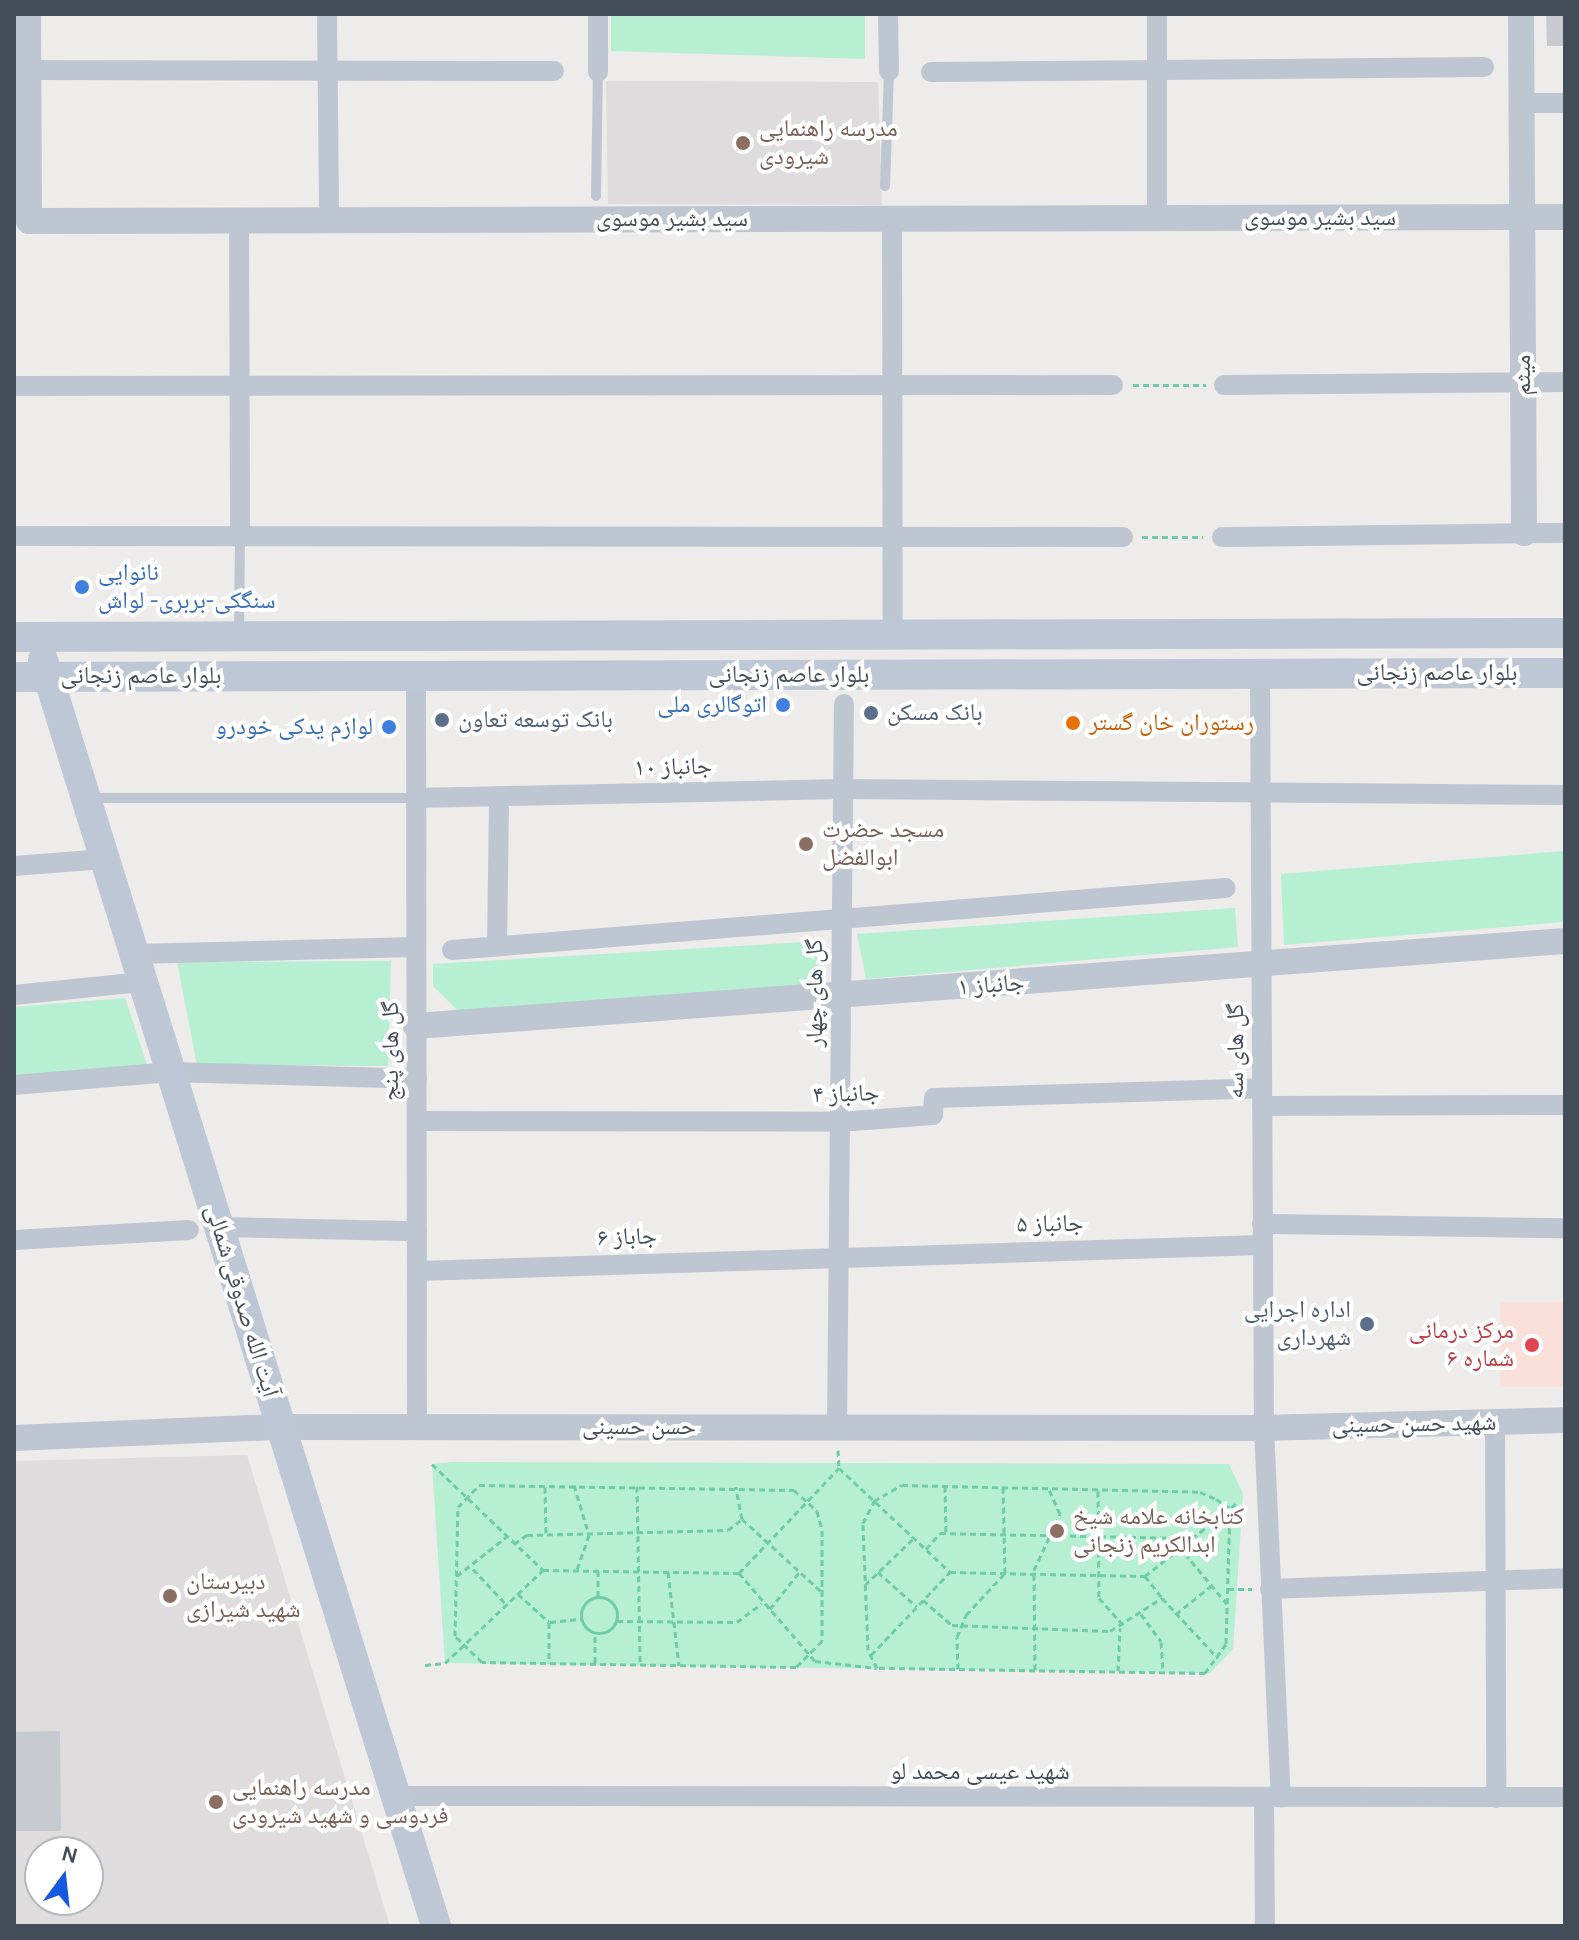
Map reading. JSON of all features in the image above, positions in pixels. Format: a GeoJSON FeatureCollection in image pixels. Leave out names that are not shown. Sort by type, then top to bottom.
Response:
{"type":"FeatureCollection","features":[{"type":"Feature","properties":{"kind":"main road","name":"بلوار عاصم زنجانی"},"geometry":{"type":"LineString","coordinates":[[26,637],[1565,633]]}},
{"type":"Feature","properties":{"kind":"main road","name":"آیت الله صدوقی شمالی"},"geometry":{"type":"LineString","coordinates":[[26,637],[48,676],[436,1926]]}},
{"type":"Feature","properties":{"kind":"main road","name":"بلوار عاصم زنجانی"},"geometry":{"type":"LineString","coordinates":[[14,677],[1565,673]]}},
{"type":"Feature","properties":{"kind":"street","name":"سید بشیر موسوی"},"geometry":{"type":"LineString","coordinates":[[28,14],[29,221],[1565,217]]}},
{"type":"Feature","properties":{"kind":"street"},"geometry":{"type":"LineString","coordinates":[[327,14],[329,220]]}},
{"type":"Feature","properties":{"kind":"street"},"geometry":{"type":"LineString","coordinates":[[598,14],[598,72]]}},
{"type":"Feature","properties":{"kind":"street"},"geometry":{"type":"LineString","coordinates":[[888,14],[889,71]]}},
{"type":"Feature","properties":{"kind":"street"},"geometry":{"type":"LineString","coordinates":[[1157,14],[1157,218]]}},
{"type":"Feature","properties":{"kind":"street"},"geometry":{"type":"LineString","coordinates":[[1521,14],[1522,218]]}},
{"type":"Feature","properties":{"kind":"street"},"geometry":{"type":"LineString","coordinates":[[931,72],[1156,66],[1484,67]]}},
{"type":"Feature","properties":{"kind":"street"},"geometry":{"type":"LineString","coordinates":[[28,70],[554,71]]}},
{"type":"Feature","properties":{"kind":"street"},"geometry":{"type":"LineString","coordinates":[[1522,103],[1565,103]]}},
{"type":"Feature","properties":{"kind":"street","name":"میثم"},"geometry":{"type":"LineString","coordinates":[[1522,218],[1524,533]]}},
{"type":"Feature","properties":{"kind":"street"},"geometry":{"type":"LineString","coordinates":[[892,219],[889,535],[893,635]]}},
{"type":"Feature","properties":{"kind":"street"},"geometry":{"type":"LineString","coordinates":[[239,220],[237,388],[240,538]]}},
{"type":"Feature","properties":{"kind":"street"},"geometry":{"type":"LineString","coordinates":[[1224,385],[1565,382]]}},
{"type":"Feature","properties":{"kind":"street"},"geometry":{"type":"LineString","coordinates":[[14,386],[1113,385]]}},
{"type":"Feature","properties":{"kind":"street"},"geometry":{"type":"LineString","coordinates":[[1222,537],[1565,533]]}},
{"type":"Feature","properties":{"kind":"street"},"geometry":{"type":"LineString","coordinates":[[14,536],[1123,537]]}},
{"type":"Feature","properties":{"kind":"street","name":"گل های سه"},"geometry":{"type":"LineString","coordinates":[[1260,674],[1264,1428],[1270,1589],[1272,1798],[1265,1926]]}},
{"type":"Feature","properties":{"kind":"street","name":"گل های پنج"},"geometry":{"type":"LineString","coordinates":[[416,675],[417,1426]]}},
{"type":"Feature","properties":{"kind":"street","name":"گل های چهار"},"geometry":{"type":"LineString","coordinates":[[837,1427],[844,704]]}},
{"type":"Feature","properties":{"kind":"street","name":"جانباز ۱۰"},"geometry":{"type":"LineString","coordinates":[[416,798],[843,789],[1565,795]]}},
{"type":"Feature","properties":{"kind":"street"},"geometry":{"type":"LineString","coordinates":[[497,946],[499,796]]}},
{"type":"Feature","properties":{"kind":"street"},"geometry":{"type":"LineString","coordinates":[[14,866],[105,859]]}},
{"type":"Feature","properties":{"kind":"street"},"geometry":{"type":"LineString","coordinates":[[452,950],[842,914],[1226,888]]}},
{"type":"Feature","properties":{"kind":"street","name":"جانباز ۱"},"geometry":{"type":"LineString","coordinates":[[416,1026],[1565,941]]}},
{"type":"Feature","properties":{"kind":"street"},"geometry":{"type":"LineString","coordinates":[[14,995],[138,968],[416,947]]}},
{"type":"Feature","properties":{"kind":"street"},"geometry":{"type":"LineString","coordinates":[[14,1085],[171,1072],[417,1079]]}},
{"type":"Feature","properties":{"kind":"street"},"geometry":{"type":"LineString","coordinates":[[1262,1097],[1565,1105]]}},
{"type":"Feature","properties":{"kind":"street","name":"جانباز ۴"},"geometry":{"type":"LineString","coordinates":[[417,1121],[840,1122],[933,1115],[934,1098],[1262,1097]]}},
{"type":"Feature","properties":{"kind":"street"},"geometry":{"type":"LineString","coordinates":[[1262,1224],[1565,1228]]}},
{"type":"Feature","properties":{"kind":"street"},"geometry":{"type":"LineString","coordinates":[[219,1227],[417,1231]]}},
{"type":"Feature","properties":{"kind":"street"},"geometry":{"type":"LineString","coordinates":[[14,1240],[189,1230]]}},
{"type":"Feature","properties":{"kind":"street","name":"جانباز ۵"},"geometry":{"type":"LineString","coordinates":[[839,1256],[1263,1245]]}},
{"type":"Feature","properties":{"kind":"street","name":"جاباز ۶"},"geometry":{"type":"LineString","coordinates":[[417,1271],[839,1256]]}},
{"type":"Feature","properties":{"kind":"street","name":"شهید حسن حسینی"},"geometry":{"type":"LineString","coordinates":[[1264,1428],[1565,1420]]}},
{"type":"Feature","properties":{"kind":"street"},"geometry":{"type":"LineString","coordinates":[[1495,1422],[1496,1798]]}},
{"type":"Feature","properties":{"kind":"street","name":"حسن حسینی"},"geometry":{"type":"LineString","coordinates":[[14,1438],[281,1427],[1264,1428]]}},
{"type":"Feature","properties":{"kind":"street"},"geometry":{"type":"LineString","coordinates":[[1270,1589],[1496,1578],[1565,1578]]}},
{"type":"Feature","properties":{"kind":"street","name":"شهید عیسی محمد لو"},"geometry":{"type":"LineString","coordinates":[[396,1796],[1565,1797]]}},
{"type":"Feature","properties":{"kind":"lane"},"geometry":{"type":"LineString","coordinates":[[885,186],[889,71]]}},
{"type":"Feature","properties":{"kind":"lane"},"geometry":{"type":"LineString","coordinates":[[596,196],[598,72]]}},
{"type":"Feature","properties":{"kind":"lane"},"geometry":{"type":"LineString","coordinates":[[239,636],[240,538]]}},
{"type":"Feature","properties":{"kind":"lane","name":"جانباز ۱۰"},"geometry":{"type":"LineString","coordinates":[[86,798],[416,798]]}},
{"type":"Feature","properties":{"kind":"path"},"geometry":{"type":"LineString","coordinates":[[1113,385],[1224,385]]}},
{"type":"Feature","properties":{"kind":"path"},"geometry":{"type":"LineString","coordinates":[[1123,537],[1222,537]]}},
{"type":"Feature","properties":{"kind":"path"},"geometry":{"type":"LineString","coordinates":[[432,1464],[543,1570],[739,1573],[810,1655],[830,1667],[1205,1673],[1218,1659],[1227,1604],[1230,1508]]}},
{"type":"Feature","properties":{"kind":"path"},"geometry":{"type":"LineString","coordinates":[[739,1573],[804,1498],[839,1468],[950,1572],[1145,1576],[1238,1502]]}},
{"type":"Feature","properties":{"kind":"path"},"geometry":{"type":"LineString","coordinates":[[479,1485],[780,1487],[804,1498],[822,1530],[822,1641],[796,1667],[482,1662],[455,1636],[464,1496],[479,1485]]}},
{"type":"Feature","properties":{"kind":"path"},"geometry":{"type":"LineString","coordinates":[[545,1485],[546,1535]]}},
{"type":"Feature","properties":{"kind":"path"},"geometry":{"type":"LineString","coordinates":[[574,1485],[589,1535],[576,1571]]}},
{"type":"Feature","properties":{"kind":"path"},"geometry":{"type":"LineString","coordinates":[[877,1668],[871,1655],[863,1523],[874,1501],[902,1485],[1200,1492],[1230,1508]]}},
{"type":"Feature","properties":{"kind":"path"},"geometry":{"type":"LineString","coordinates":[[637,1486],[640,1665]]}},
{"type":"Feature","properties":{"kind":"path"},"geometry":{"type":"LineString","coordinates":[[945,1486],[946,1533]]}},
{"type":"Feature","properties":{"kind":"path"},"geometry":{"type":"LineString","coordinates":[[736,1487],[742,1519],[822,1592]]}},
{"type":"Feature","properties":{"kind":"path"},"geometry":{"type":"LineString","coordinates":[[958,1669],[962,1626],[1005,1573],[1003,1488]]}},
{"type":"Feature","properties":{"kind":"path"},"geometry":{"type":"LineString","coordinates":[[1035,1670],[1034,1573],[1055,1535],[1060,1514],[1049,1489]]}},
{"type":"Feature","properties":{"kind":"path"},"geometry":{"type":"LineString","coordinates":[[1098,1491],[1099,1598],[1123,1628],[1118,1671]]}},
{"type":"Feature","properties":{"kind":"path"},"geometry":{"type":"LineString","coordinates":[[514,1544],[546,1535],[637,1535],[728,1530],[742,1519]]}},
{"type":"Feature","properties":{"kind":"path"},"geometry":{"type":"LineString","coordinates":[[926,1549],[946,1533],[1172,1538],[1227,1604]]}},
{"type":"Feature","properties":{"kind":"path"},"geometry":{"type":"LineString","coordinates":[[457,1576],[473,1569],[506,1537]]}},
{"type":"Feature","properties":{"kind":"path"},"geometry":{"type":"LineString","coordinates":[[865,1585],[914,1538]]}},
{"type":"Feature","properties":{"kind":"path"},"geometry":{"type":"LineString","coordinates":[[473,1569],[507,1604]]}},
{"type":"Feature","properties":{"kind":"path"},"geometry":{"type":"LineString","coordinates":[[425,1665],[445,1663],[543,1570]]}},
{"type":"Feature","properties":{"kind":"path"},"geometry":{"type":"LineString","coordinates":[[598,1571],[598,1597]]}},
{"type":"Feature","properties":{"kind":"path"},"geometry":{"type":"LineString","coordinates":[[770,1609],[800,1571]]}},
{"type":"Feature","properties":{"kind":"path"},"geometry":{"type":"LineString","coordinates":[[668,1572],[679,1665]]}},
{"type":"Feature","properties":{"kind":"path"},"geometry":{"type":"LineString","coordinates":[[878,1572],[917,1607]]}},
{"type":"Feature","properties":{"kind":"path"},"geometry":{"type":"LineString","coordinates":[[871,1655],[950,1572]]}},
{"type":"Feature","properties":{"kind":"path"},"geometry":{"type":"LineString","coordinates":[[1145,1576],[1218,1659]]}},
{"type":"Feature","properties":{"kind":"path"},"geometry":{"type":"LineString","coordinates":[[1176,1614],[1212,1586]]}},
{"type":"Feature","properties":{"kind":"path"},"geometry":{"type":"LineString","coordinates":[[518,1594],[549,1622],[581,1619]]}},
{"type":"Feature","properties":{"kind":"path"},"geometry":{"type":"LineString","coordinates":[[581,1619],[587,1602],[598,1597]]}},
{"type":"Feature","properties":{"kind":"path"},"geometry":{"type":"LineString","coordinates":[[598,1597],[614,1605],[617,1621]]}},
{"type":"Feature","properties":{"kind":"path"},"geometry":{"type":"LineString","coordinates":[[923,1600],[962,1626],[1034,1629],[1123,1628],[1162,1598]]}},
{"type":"Feature","properties":{"kind":"path"},"geometry":{"type":"LineString","coordinates":[[595,1635],[617,1621],[737,1622],[764,1602]]}},
{"type":"Feature","properties":{"kind":"path"},"geometry":{"type":"LineString","coordinates":[[1141,1614],[1161,1642],[1163,1672]]}},
{"type":"Feature","properties":{"kind":"path"},"geometry":{"type":"LineString","coordinates":[[581,1619],[595,1635],[595,1664]]}},
{"type":"Feature","properties":{"kind":"path"},"geometry":{"type":"LineString","coordinates":[[549,1622],[549,1663]]}},
{"type":"Feature","properties":{"kind":"shaded area","name":"مدرسه راهنمایی شیرودی"},"geometry":{"type":"Polygon","coordinates":[[[606,81],[878,82],[882,205],[608,204],[606,81]]]}},
{"type":"Feature","properties":{"kind":"shaded area","name":"مرکز درمانی شماره ۶"},"geometry":{"type":"Polygon","coordinates":[[[1500,1302],[1565,1302],[1565,1387],[1500,1387],[1500,1302]]]}},
{"type":"Feature","properties":{"kind":"shaded area"},"geometry":{"type":"Polygon","coordinates":[[[247,1455],[390,1926],[14,1926],[14,1461],[247,1455]]]}},
{"type":"Feature","properties":{"kind":"green space"},"geometry":{"type":"Polygon","coordinates":[[[611,14],[865,14],[865,59],[611,51],[611,14]]]}},
{"type":"Feature","properties":{"kind":"green space"},"geometry":{"type":"Polygon","coordinates":[[[1565,851],[1565,922],[1284,945],[1281,874],[1565,851]]]}},
{"type":"Feature","properties":{"kind":"green space"},"geometry":{"type":"Polygon","coordinates":[[[1235,908],[1238,947],[866,979],[857,934],[1235,908]]]}},
{"type":"Feature","properties":{"kind":"green space"},"geometry":{"type":"Polygon","coordinates":[[[821,941],[822,986],[458,1011],[433,986],[433,964],[821,941]]]}},
{"type":"Feature","properties":{"kind":"green space"},"geometry":{"type":"Polygon","coordinates":[[[391,961],[388,1066],[197,1065],[177,962],[391,961]]]}},
{"type":"Feature","properties":{"kind":"green space"},"geometry":{"type":"Polygon","coordinates":[[[125,998],[147,1065],[14,1076],[14,1007],[125,998]]]}},
{"type":"Feature","properties":{"kind":"green space"},"geometry":{"type":"Polygon","coordinates":[[[432,1464],[1229,1464],[1243,1494],[1233,1649],[1210,1673],[445,1663],[432,1464]]]}},
{"type":"Feature","properties":{"kind":"building"},"geometry":{"type":"Polygon","coordinates":[[[1546,14],[1565,14],[1565,46],[1547,46],[1546,14]]]}},
{"type":"Feature","properties":{"kind":"building"},"geometry":{"type":"Polygon","coordinates":[[[60,1731],[61,1831],[14,1831],[14,1732],[60,1731]]]}},
{"type":"Feature","properties":{"kind":"place","name":"مدرسه راهنمایی شیرودی"},"geometry":{"type":"Point","coordinates":[743,143]}},
{"type":"Feature","properties":{"kind":"place","name":"نانوایی سنگکی-بربری- لواش"},"geometry":{"type":"Point","coordinates":[82,587]}},
{"type":"Feature","properties":{"kind":"place","name":"اتوگالری ملی"},"geometry":{"type":"Point","coordinates":[783,705]}},
{"type":"Feature","properties":{"kind":"place","name":"بانک مسکن"},"geometry":{"type":"Point","coordinates":[871,713]}},
{"type":"Feature","properties":{"kind":"place","name":"بانک توسعه تعاون"},"geometry":{"type":"Point","coordinates":[442,720]}},
{"type":"Feature","properties":{"kind":"place","name":"رستوران خان گستر"},"geometry":{"type":"Point","coordinates":[1073,723]}},
{"type":"Feature","properties":{"kind":"place","name":"لوازم یدکی خودرو"},"geometry":{"type":"Point","coordinates":[389,727]}},
{"type":"Feature","properties":{"kind":"place","name":"مسجد حضرت ابوالفضل"},"geometry":{"type":"Point","coordinates":[806,844]}},
{"type":"Feature","properties":{"kind":"place","name":"اداره اجرایی شهرداری"},"geometry":{"type":"Point","coordinates":[1367,1324]}},
{"type":"Feature","properties":{"kind":"place","name":"مرکز درمانی شماره ۶"},"geometry":{"type":"Point","coordinates":[1532,1345]}},
{"type":"Feature","properties":{"kind":"place","name":"کتابخانه علامه شیخ ابدالکریم زنجانی"},"geometry":{"type":"Point","coordinates":[1057,1531]}},
{"type":"Feature","properties":{"kind":"place","name":"دبیرستان شهید شیرازی"},"geometry":{"type":"Point","coordinates":[170,1596]}},
{"type":"Feature","properties":{"kind":"place","name":"مدرسه راهنمایی فردوسی و شهید شیرودی"},"geometry":{"type":"Point","coordinates":[216,1802]}}]}
